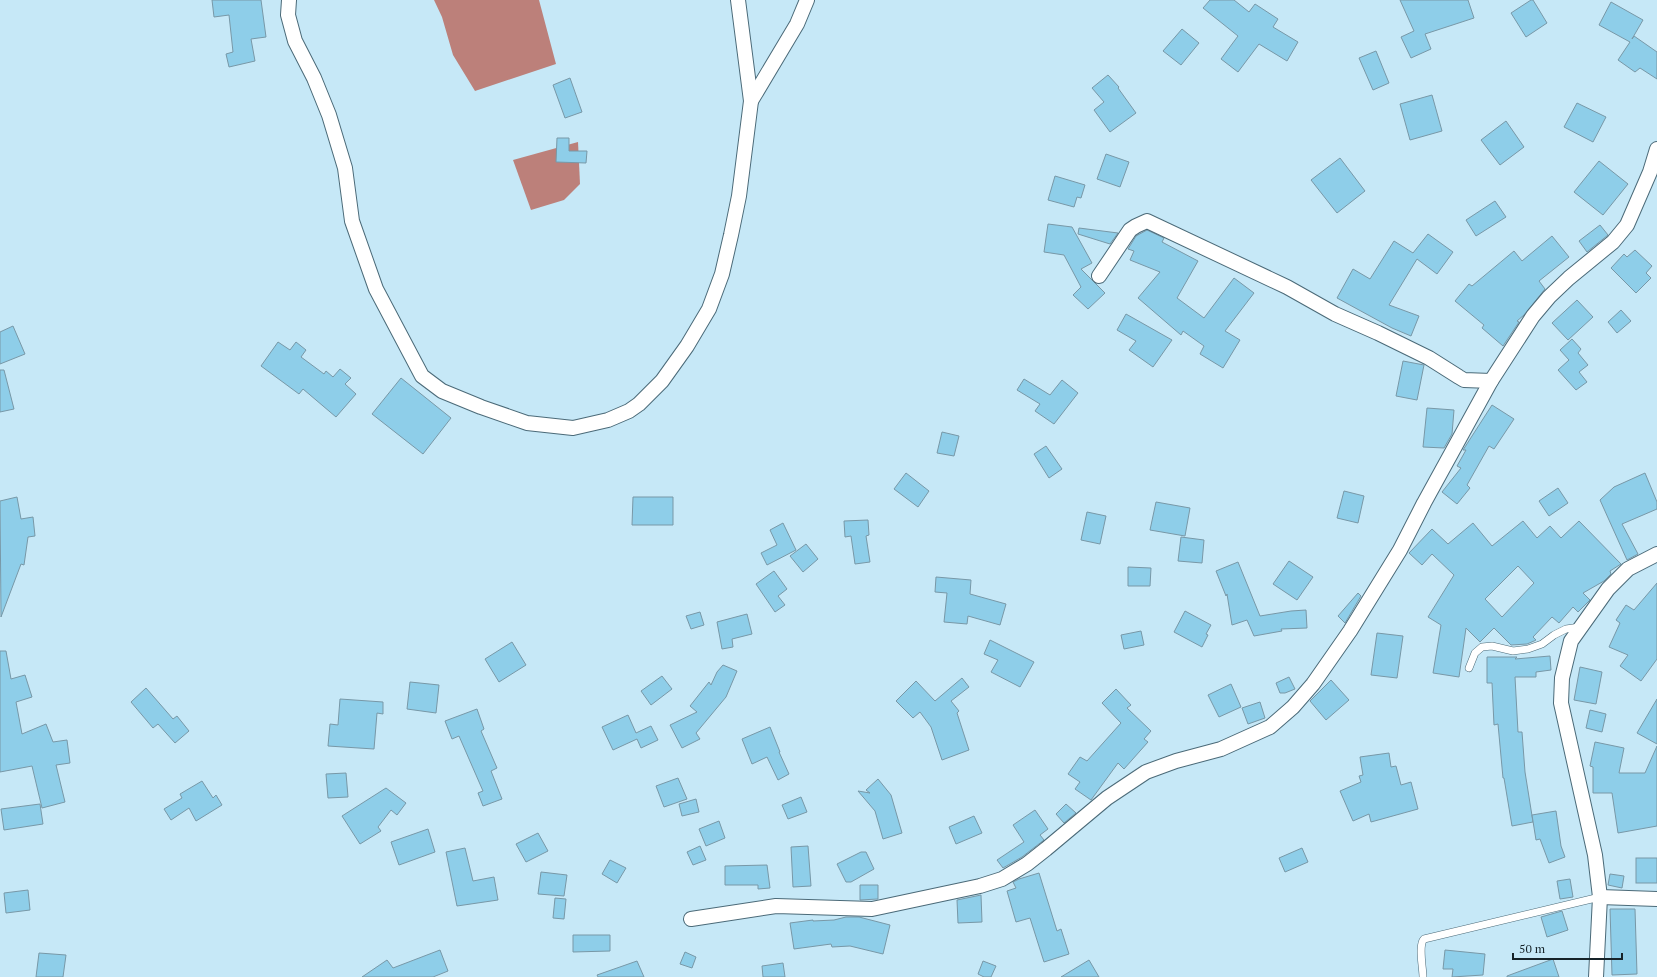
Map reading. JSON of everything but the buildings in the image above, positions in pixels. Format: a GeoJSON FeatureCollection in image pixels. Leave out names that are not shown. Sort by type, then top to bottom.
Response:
{"type":"FeatureCollection","features":[{"type":"Feature","properties":{"kind":"street"},"geometry":{"type":"LineString","coordinates":[[289,0],[288,15],[295,41],[314,78],[329,115],[345,168],[352,221],[376,289],[422,376],[442,390],[481,407],[526,423],[573,428],[608,420],[629,411],[639,404],[650,393],[687,346],[709,309],[722,274],[739,196],[751,101],[738,0]]}},
{"type":"Feature","properties":{"kind":"street"},"geometry":{"type":"LineString","coordinates":[[751,101],[797,24],[807,0]]}},
{"type":"Feature","properties":{"kind":"street"},"geometry":{"type":"LineString","coordinates":[[690,919],[776,906],[872,909],[980,886],[1002,879],[1040,854],[1107,798],[1146,772],[1176,761],[1221,749],[1270,726],[1293,707],[1313,684],[1350,631],[1400,550],[1424,503],[1491,382],[1533,316],[1549,297],[1612,242],[1627,225],[1650,172],[1657,148]]}},
{"type":"Feature","properties":{"kind":"street"},"geometry":{"type":"LineString","coordinates":[[1099,276],[1120,242],[1130,230],[1147,221],[1287,287],[1335,314],[1429,358],[1459,378],[1464,380],[1491,382]]}},
{"type":"Feature","properties":{"kind":"street"},"geometry":{"type":"LineString","coordinates":[[1596,977],[1600,897],[1595,855],[1561,703],[1562,678],[1571,641],[1608,590],[1628,570],[1657,554]]}},
{"type":"Feature","properties":{"kind":"street"},"geometry":{"type":"LineString","coordinates":[[1600,897],[1657,898]]}},
{"type":"Feature","properties":{"kind":"lane"},"geometry":{"type":"LineString","coordinates":[[1469,668],[1475,653],[1482,647],[1492,646],[1513,651],[1528,649],[1542,644],[1554,635],[1566,629],[1580,627]]}},
{"type":"Feature","properties":{"kind":"lane"},"geometry":{"type":"LineString","coordinates":[[1424,977],[1421,942],[1424,939],[1600,897]]}},
{"type":"Feature","properties":{"kind":"shaded area"},"geometry":{"type":"Polygon","coordinates":[[[434,0],[539,0],[556,64],[475,91],[453,55],[442,17],[434,0]]]}},
{"type":"Feature","properties":{"kind":"shaded area"},"geometry":{"type":"Polygon","coordinates":[[[578,142],[580,184],[564,200],[531,210],[513,160],[578,142]]]}}]}
